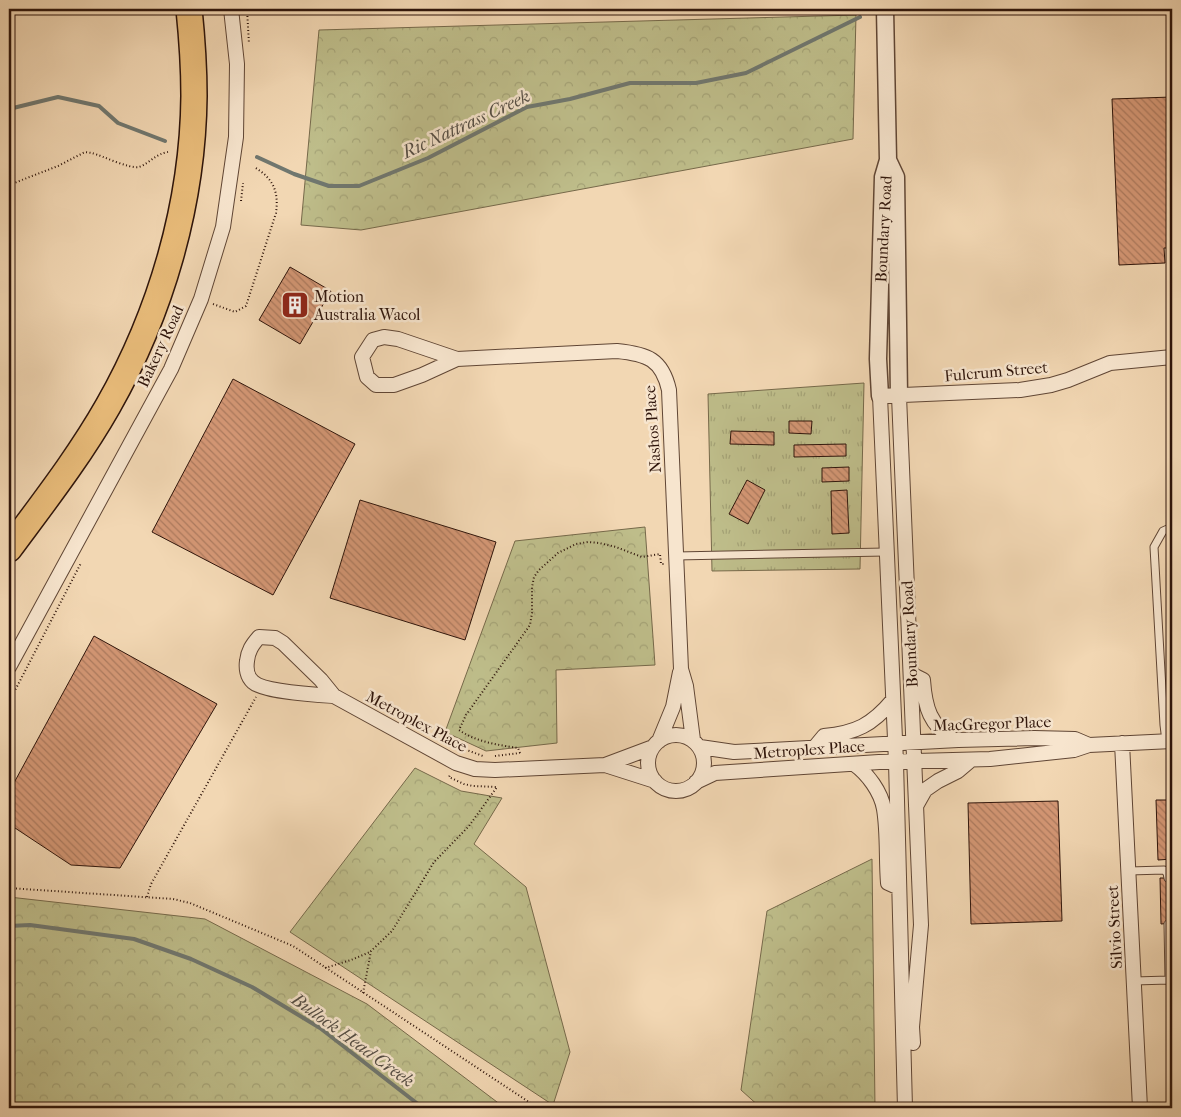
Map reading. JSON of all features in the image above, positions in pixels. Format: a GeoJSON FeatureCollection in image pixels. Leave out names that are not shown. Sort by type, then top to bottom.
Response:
{"type":"FeatureCollection","features":[{"type":"Feature","properties":{"kind":"highway"},"geometry":{"type":"LineString","coordinates":[[9,550],[68,468],[108,407],[143,335],[170,261],[187,179],[192,138],[194,87],[189,9]]}},
{"type":"Feature","properties":{"kind":"street","name":"Bakery Road"},"geometry":{"type":"LineString","coordinates":[[9,668],[171,369],[201,299],[223,227],[236,137],[237,64],[232,9]]}},
{"type":"Feature","properties":{"kind":"street","name":"Boundary Road"},"geometry":{"type":"LineString","coordinates":[[885,9],[888,160],[883,177],[878,359],[896,762],[905,1108]]}},
{"type":"Feature","properties":{"kind":"street","name":"Boundary Road"},"geometry":{"type":"LineString","coordinates":[[888,160],[896,177],[900,396],[920,925],[912,1027],[914,1108]]}},
{"type":"Feature","properties":{"kind":"street","name":"Nashos Place"},"geometry":{"type":"LineString","coordinates":[[456,358],[422,375],[394,385],[376,385],[367,376],[362,357],[373,340],[384,337],[398,338],[456,358],[618,351],[636,353],[649,358],[666,375],[669,390],[681,668],[696,743]]}},
{"type":"Feature","properties":{"kind":"street","name":"Fulcrum Street"},"geometry":{"type":"LineString","coordinates":[[880,396],[1020,390],[1068,380],[1110,363],[1172,356]]}},
{"type":"Feature","properties":{"kind":"street","name":"Metroplex Place"},"geometry":{"type":"LineString","coordinates":[[334,696],[306,695],[261,687],[253,682],[246,670],[250,646],[259,637],[275,638],[313,672],[334,696],[456,763],[475,769],[495,770],[605,765],[656,744]]}},
{"type":"Feature","properties":{"kind":"street","name":"Nashos Place"},"geometry":{"type":"LineString","coordinates":[[656,744],[673,707],[681,668]]}},
{"type":"Feature","properties":{"kind":"street"},"geometry":{"type":"LineString","coordinates":[[911,674],[922,680],[925,702],[934,723],[942,732],[954,740]]}},
{"type":"Feature","properties":{"kind":"street"},"geometry":{"type":"LineString","coordinates":[[814,748],[824,736],[846,734],[865,726],[882,713],[893,700]]}},
{"type":"Feature","properties":{"kind":"street"},"geometry":{"type":"LineString","coordinates":[[675,734],[684,735],[696,743],[704,755],[702,775],[688,788],[679,791],[662,787],[650,773],[648,764],[649,756],[656,744],[666,736],[675,734]]}},
{"type":"Feature","properties":{"kind":"street","name":"MacGregor Place"},"geometry":{"type":"LineString","coordinates":[[895,744],[1034,738],[1075,739],[1088,745]]}},
{"type":"Feature","properties":{"kind":"street","name":"MacGregor Place"},"geometry":{"type":"LineString","coordinates":[[896,762],[971,760],[1074,750],[1088,745],[1169,741]]}},
{"type":"Feature","properties":{"kind":"street","name":"Metroplex Place"},"geometry":{"type":"LineString","coordinates":[[696,743],[734,752],[895,744]]}},
{"type":"Feature","properties":{"kind":"street","name":"Silvio Street"},"geometry":{"type":"LineString","coordinates":[[1122,744],[1140,1108]]}},
{"type":"Feature","properties":{"kind":"street"},"geometry":{"type":"LineString","coordinates":[[916,806],[925,790],[938,780],[958,772],[971,760]]}},
{"type":"Feature","properties":{"kind":"street","name":"Metroplex Place"},"geometry":{"type":"LineString","coordinates":[[696,782],[715,773],[896,762]]}},
{"type":"Feature","properties":{"kind":"street"},"geometry":{"type":"LineString","coordinates":[[854,764],[864,772],[884,807],[888,883],[899,888]]}},
{"type":"Feature","properties":{"kind":"street","name":"Metroplex Place"},"geometry":{"type":"LineString","coordinates":[[605,765],[655,781]]}},
{"type":"Feature","properties":{"kind":"lane"},"geometry":{"type":"LineString","coordinates":[[1169,741],[1163,715],[1154,547],[1163,531],[1172,527]]}},
{"type":"Feature","properties":{"kind":"lane"},"geometry":{"type":"LineString","coordinates":[[676,560],[886,552]]}},
{"type":"Feature","properties":{"kind":"lane"},"geometry":{"type":"LineString","coordinates":[[1128,871],[1164,870],[1168,873],[1168,878]]}},
{"type":"Feature","properties":{"kind":"lane"},"geometry":{"type":"LineString","coordinates":[[1134,980],[1171,982],[1168,924]]}},
{"type":"Feature","properties":{"kind":"path"},"geometry":{"type":"LineString","coordinates":[[9,185],[58,166],[86,152],[129,166],[138,167],[159,153],[168,152]]}},
{"type":"Feature","properties":{"kind":"path"},"geometry":{"type":"LineString","coordinates":[[201,299],[235,312],[246,306],[278,202],[273,184],[264,172],[254,167]]}},
{"type":"Feature","properties":{"kind":"path"},"geometry":{"type":"LineString","coordinates":[[325,968],[371,952],[392,931],[434,862],[469,826],[497,787],[473,786],[448,777],[464,749],[474,754],[490,757],[520,753],[518,748],[481,740],[459,730],[466,716],[530,624],[532,587],[538,570],[564,550],[576,544],[588,542],[616,547],[642,557],[660,554],[660,564],[676,560]]}},
{"type":"Feature","properties":{"kind":"path"},"geometry":{"type":"LineString","coordinates":[[148,897],[150,884],[261,687]]}},
{"type":"Feature","properties":{"kind":"path"},"geometry":{"type":"LineString","coordinates":[[9,888],[173,899],[190,903],[277,938],[293,946],[538,1108]]}},
{"type":"Feature","properties":{"kind":"path"},"geometry":{"type":"LineString","coordinates":[[363,993],[371,952]]}},
{"type":"Feature","properties":{"kind":"green space"},"geometry":{"type":"Polygon","coordinates":[[[856,15],[853,139],[361,230],[301,225],[319,30],[856,15]]]}},
{"type":"Feature","properties":{"kind":"green space"},"geometry":{"type":"Polygon","coordinates":[[[864,383],[860,569],[712,571],[708,394],[864,383]]]}},
{"type":"Feature","properties":{"kind":"green space"},"geometry":{"type":"Polygon","coordinates":[[[645,527],[655,665],[556,670],[557,743],[486,751],[445,732],[515,541],[645,527]]]}},
{"type":"Feature","properties":{"kind":"green space"},"geometry":{"type":"Polygon","coordinates":[[[415,768],[461,791],[502,798],[474,844],[526,887],[570,1052],[553,1105],[290,932],[415,768]]]}},
{"type":"Feature","properties":{"kind":"green space"},"geometry":{"type":"Polygon","coordinates":[[[872,859],[875,1108],[761,1108],[741,1090],[767,911],[872,859]]]}},
{"type":"Feature","properties":{"kind":"green space"},"geometry":{"type":"Polygon","coordinates":[[[9,897],[205,919],[367,1004],[505,1108],[9,1108],[9,897]]]}},
{"type":"Feature","properties":{"kind":"building"},"geometry":{"type":"Polygon","coordinates":[[[1172,97],[1172,248],[1164,248],[1165,263],[1119,265],[1112,99],[1172,97]]]}},
{"type":"Feature","properties":{"kind":"building","name":"Motion Australia Wacol"},"geometry":{"type":"Polygon","coordinates":[[[290,267],[331,291],[300,344],[259,320],[290,267]]]}},
{"type":"Feature","properties":{"kind":"building"},"geometry":{"type":"Polygon","coordinates":[[[233,379],[355,444],[273,595],[152,532],[233,379]]]}},
{"type":"Feature","properties":{"kind":"building"},"geometry":{"type":"Polygon","coordinates":[[[789,421],[812,421],[811,434],[789,433],[789,421]]]}},
{"type":"Feature","properties":{"kind":"building"},"geometry":{"type":"Polygon","coordinates":[[[731,431],[774,432],[774,445],[730,444],[731,431]]]}},
{"type":"Feature","properties":{"kind":"building"},"geometry":{"type":"Polygon","coordinates":[[[846,444],[846,456],[794,457],[794,445],[846,444]]]}},
{"type":"Feature","properties":{"kind":"building"},"geometry":{"type":"Polygon","coordinates":[[[849,467],[849,481],[822,482],[822,468],[849,467]]]}},
{"type":"Feature","properties":{"kind":"building"},"geometry":{"type":"Polygon","coordinates":[[[747,480],[765,490],[748,524],[729,514],[747,480]]]}},
{"type":"Feature","properties":{"kind":"building"},"geometry":{"type":"Polygon","coordinates":[[[847,490],[849,533],[832,534],[831,491],[847,490]]]}},
{"type":"Feature","properties":{"kind":"building"},"geometry":{"type":"Polygon","coordinates":[[[360,500],[496,542],[465,640],[330,598],[360,500]]]}},
{"type":"Feature","properties":{"kind":"building"},"geometry":{"type":"Polygon","coordinates":[[[94,636],[217,704],[120,868],[71,865],[9,824],[9,792],[94,636]]]}},
{"type":"Feature","properties":{"kind":"building"},"geometry":{"type":"Polygon","coordinates":[[[1156,800],[1172,800],[1172,859],[1158,860],[1156,800]]]}},
{"type":"Feature","properties":{"kind":"building"},"geometry":{"type":"Polygon","coordinates":[[[1058,801],[1062,921],[971,924],[968,803],[1058,801]]]}},
{"type":"Feature","properties":{"kind":"building"},"geometry":{"type":"Polygon","coordinates":[[[1160,878],[1172,878],[1172,923],[1161,924],[1160,878]]]}},
{"type":"Feature","properties":{"kind":"building"},"geometry":{"type":"Polygon","coordinates":[[[1172,1011],[1172,1076],[1168,1012],[1172,1011]]]}},
{"type":"Feature","properties":{"kind":"waterway","name":"Ric Nattrass Creek"},"geometry":{"type":"LineString","coordinates":[[907,12],[930,9]]}},
{"type":"Feature","properties":{"kind":"waterway","name":"Ric Nattrass Creek"},"geometry":{"type":"LineString","coordinates":[[257,157],[294,174],[329,186],[359,186],[428,158],[527,107],[570,99],[630,83],[696,83],[746,73],[860,17]]}},
{"type":"Feature","properties":{"kind":"waterway","name":"Ric Nattrass Creek"},"geometry":{"type":"LineString","coordinates":[[9,109],[58,97],[99,106],[118,123],[165,141]]}},
{"type":"Feature","properties":{"kind":"waterway","name":"Bullock Head Creek"},"geometry":{"type":"LineString","coordinates":[[9,926],[30,925],[134,939],[191,959],[252,987],[320,1028],[423,1108]]}},
{"type":"Feature","properties":{"kind":"place","name":"Motion Australia Wacol"},"geometry":{"type":"Point","coordinates":[295,305]}}]}
